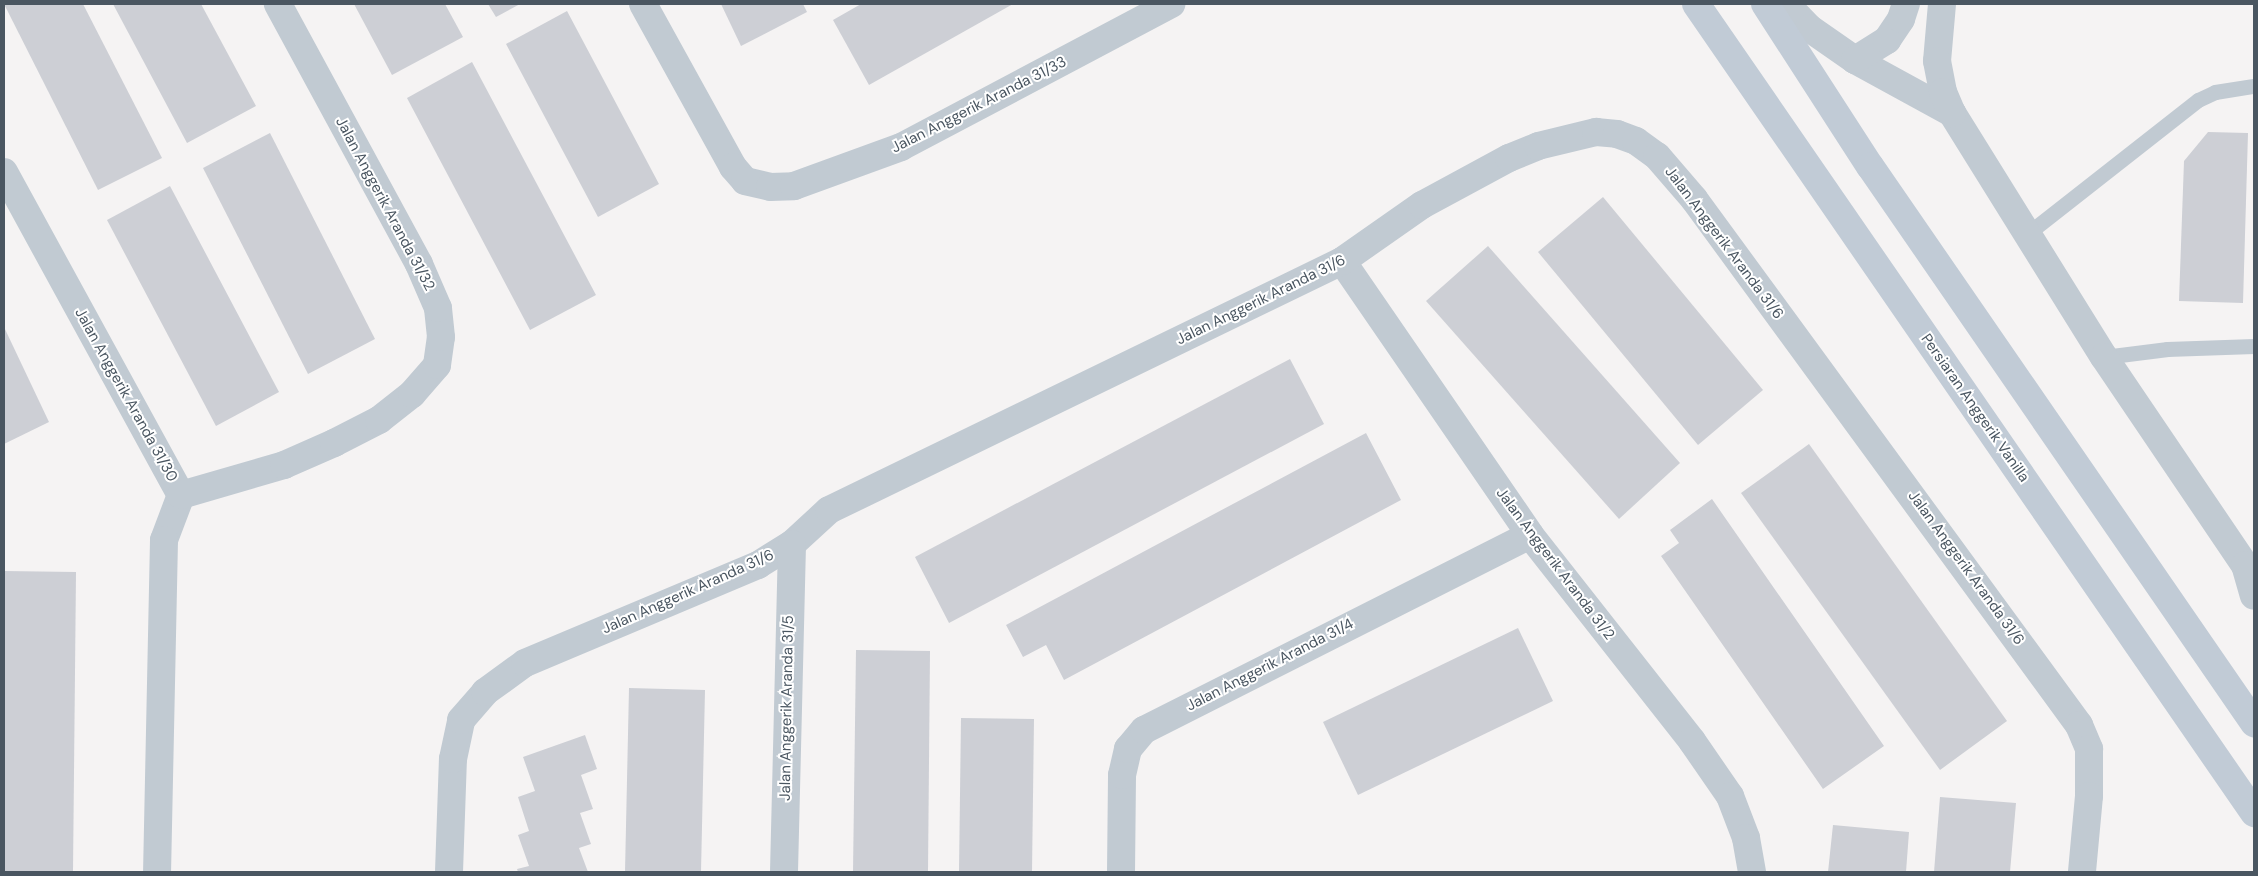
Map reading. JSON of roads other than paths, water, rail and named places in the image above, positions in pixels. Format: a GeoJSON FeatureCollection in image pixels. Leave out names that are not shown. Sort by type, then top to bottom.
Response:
{"type":"FeatureCollection","features":[{"type":"Feature","properties":{"kind":"main road","name":"Persiaran Anggerik Vanilla"},"geometry":{"type":"LineString","coordinates":[[1696,4],[2254,813]]}},
{"type":"Feature","properties":{"kind":"main road"},"geometry":{"type":"LineString","coordinates":[[1765,4],[1870,166],[2254,723]]}},
{"type":"Feature","properties":{"kind":"street","name":"Jalan Anggerik Aranda 31/32"},"geometry":{"type":"LineString","coordinates":[[181,495],[284,465],[379,420],[412,394],[437,366],[441,337],[438,308],[419,264],[278,4]]}},
{"type":"Feature","properties":{"kind":"street","name":"Jalan Anggerik Aranda 31/33"},"geometry":{"type":"LineString","coordinates":[[643,4],[733,167],[745,181],[770,187],[794,186],[901,147],[1171,4]]}},
{"type":"Feature","properties":{"kind":"street"},"geometry":{"type":"LineString","coordinates":[[1786,4],[1809,28],[1855,60],[1952,113]]}},
{"type":"Feature","properties":{"kind":"street"},"geometry":{"type":"LineString","coordinates":[[1855,60],[1887,40],[1902,19],[1906,4]]}},
{"type":"Feature","properties":{"kind":"street"},"geometry":{"type":"LineString","coordinates":[[1942,4],[1937,60],[1943,92],[1952,113],[2104,357],[2245,565],[2254,596]]}},
{"type":"Feature","properties":{"kind":"street","name":"Jalan Anggerik Aranda 31/6"},"geometry":{"type":"LineString","coordinates":[[449,872],[455,741],[461,720],[485,692],[524,663],[758,565],[792,544],[829,510],[1342,261],[1422,205],[1538,146],[1596,132],[1617,134],[1636,141],[1657,156],[1694,199],[2079,725],[2089,749],[2089,796],[2082,872]]}},
{"type":"Feature","properties":{"kind":"street","name":"Jalan Anggerik Aranda 31/30"},"geometry":{"type":"LineString","coordinates":[[4,172],[181,495],[164,540],[157,872]]}},
{"type":"Feature","properties":{"kind":"street","name":"Jalan Anggerik Aranda 31/2"},"geometry":{"type":"LineString","coordinates":[[1342,261],[1530,536],[1692,741],[1730,796],[1746,838],[1752,872]]}},
{"type":"Feature","properties":{"kind":"street","name":"Jalan Anggerik Aranda 31/4"},"geometry":{"type":"LineString","coordinates":[[1121,872],[1122,775],[1128,749],[1144,730],[1530,536]]}},
{"type":"Feature","properties":{"kind":"street","name":"Jalan Anggerik Aranda 31/5"},"geometry":{"type":"LineString","coordinates":[[784,872],[792,544]]}},
{"type":"Feature","properties":{"kind":"lane"},"geometry":{"type":"LineString","coordinates":[[2027,234],[2198,100],[2215,92],[2254,86]]}},
{"type":"Feature","properties":{"kind":"lane"},"geometry":{"type":"LineString","coordinates":[[2104,357],[2168,350],[2254,346]]}}]}
